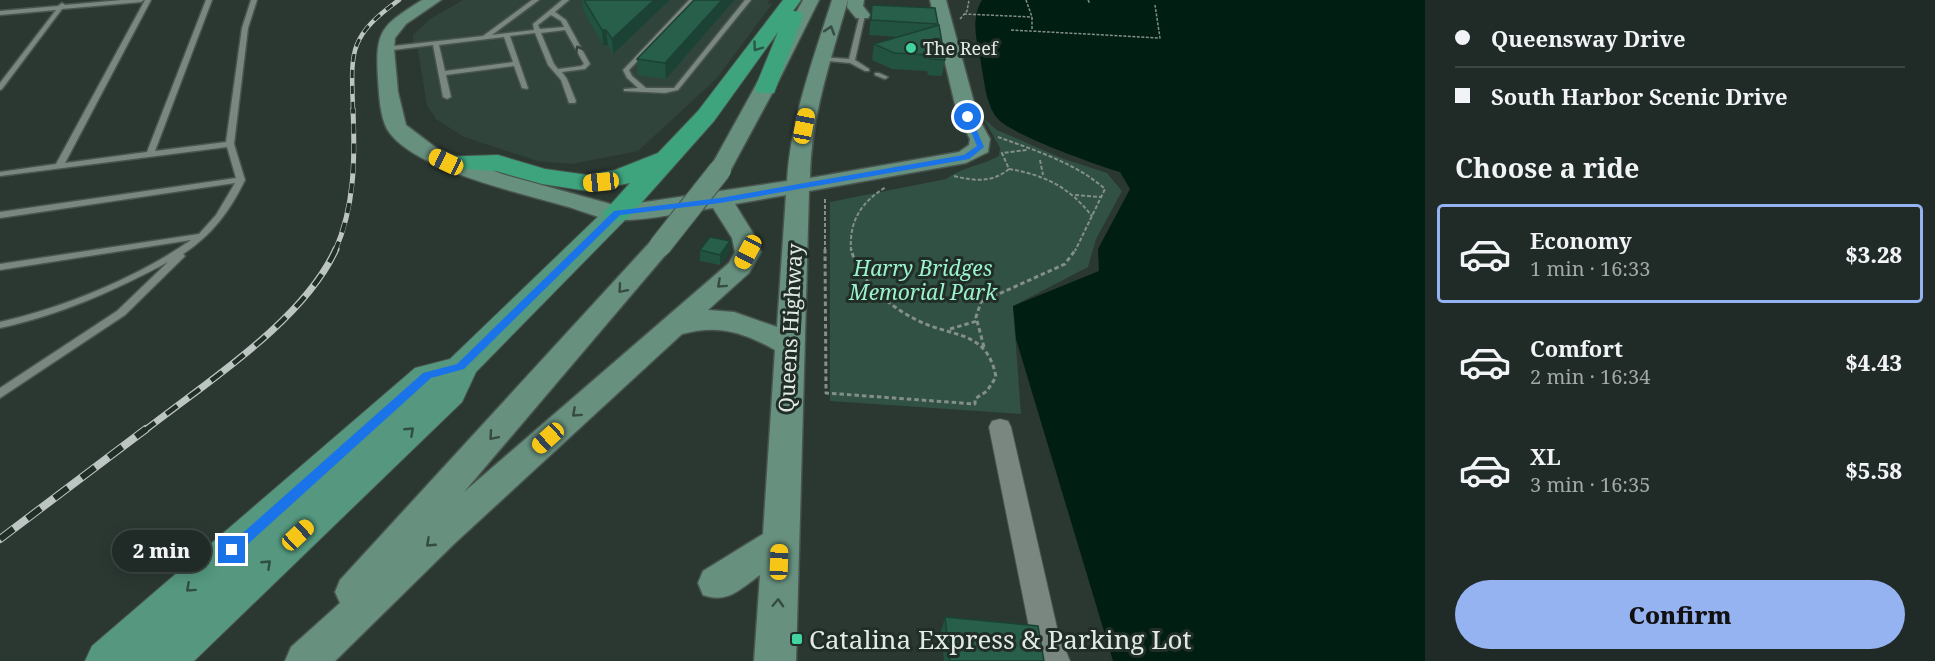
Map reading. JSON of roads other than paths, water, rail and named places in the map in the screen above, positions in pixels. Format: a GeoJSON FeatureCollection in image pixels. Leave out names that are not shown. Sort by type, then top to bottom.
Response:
{"type":"FeatureCollection","features":[{"type":"Feature","properties":{"kind":"highway"},"geometry":{"type":"LineString","coordinates":[[617,213],[706,116],[792,0]]}},
{"type":"Feature","properties":{"kind":"highway"},"geometry":{"type":"LineString","coordinates":[[766,88],[800,0]]}},
{"type":"Feature","properties":{"kind":"highway"},"geometry":{"type":"LineString","coordinates":[[446,162],[498,163],[542,176],[588,183],[622,177],[666,159]]}},
{"type":"Feature","properties":{"kind":"main road"},"geometry":{"type":"LineString","coordinates":[[433,0],[400,21],[387,37],[385,49],[388,92],[396,127],[419,148],[446,162],[494,179],[617,213]]}},
{"type":"Feature","properties":{"kind":"main road"},"geometry":{"type":"LineString","coordinates":[[294,661],[660,246],[720,185],[811,0]]}},
{"type":"Feature","properties":{"kind":"main road","name":"Queens Highway"},"geometry":{"type":"LineString","coordinates":[[775,661],[789,345],[812,193],[800,146],[818,69],[840,0]]}},
{"type":"Feature","properties":{"kind":"main road"},"geometry":{"type":"LineString","coordinates":[[162,661],[450,394],[461,366],[617,213],[720,185],[762,193],[812,193],[881,179],[966,157],[980,147],[968,117],[938,0]]}},
{"type":"Feature","properties":{"kind":"main road"},"geometry":{"type":"LineString","coordinates":[[762,193],[777,173],[818,69]]}},
{"type":"Feature","properties":{"kind":"main road"},"geometry":{"type":"LineString","coordinates":[[800,146],[830,167],[881,179]]}},
{"type":"Feature","properties":{"kind":"main road"},"geometry":{"type":"LineString","coordinates":[[306,661],[441,533],[740,267],[748,252],[720,185]]}},
{"type":"Feature","properties":{"kind":"main road"},"geometry":{"type":"LineString","coordinates":[[673,328],[691,320],[717,317],[742,322],[789,345]]}},
{"type":"Feature","properties":{"kind":"main road"},"geometry":{"type":"LineString","coordinates":[[108,661],[427,376],[461,366]]}},
{"type":"Feature","properties":{"kind":"main road"},"geometry":{"type":"LineString","coordinates":[[717,583],[779,543]]}},
{"type":"Feature","properties":{"kind":"street"},"geometry":{"type":"LineString","coordinates":[[1000,427],[1044,632],[1056,661]]}},
{"type":"Feature","properties":{"kind":"lane"},"geometry":{"type":"LineString","coordinates":[[0,88],[66,0]]}},
{"type":"Feature","properties":{"kind":"lane"},"geometry":{"type":"LineString","coordinates":[[0,13],[141,0]]}},
{"type":"Feature","properties":{"kind":"lane"},"geometry":{"type":"LineString","coordinates":[[59,166],[148,0]]}},
{"type":"Feature","properties":{"kind":"lane"},"geometry":{"type":"LineString","coordinates":[[150,154],[209,0]]}},
{"type":"Feature","properties":{"kind":"lane"},"geometry":{"type":"LineString","coordinates":[[0,394],[121,314],[200,238],[226,209],[241,180],[230,144],[245,28],[254,0]]}},
{"type":"Feature","properties":{"kind":"lane"},"geometry":{"type":"LineString","coordinates":[[485,38],[536,0]]}},
{"type":"Feature","properties":{"kind":"lane"},"geometry":{"type":"LineString","coordinates":[[566,0],[535,25],[552,65],[564,79],[572,101]]}},
{"type":"Feature","properties":{"kind":"lane"},"geometry":{"type":"LineString","coordinates":[[643,88],[629,77],[626,70],[692,0]]}},
{"type":"Feature","properties":{"kind":"lane"},"geometry":{"type":"LineString","coordinates":[[626,90],[643,88],[667,91],[676,89],[748,0]]}},
{"type":"Feature","properties":{"kind":"lane"},"geometry":{"type":"LineString","coordinates":[[852,60],[859,8]]}},
{"type":"Feature","properties":{"kind":"lane"},"geometry":{"type":"LineString","coordinates":[[551,12],[563,20],[586,64],[583,68],[557,71]]}},
{"type":"Feature","properties":{"kind":"lane"},"geometry":{"type":"LineString","coordinates":[[385,49],[567,28]]}},
{"type":"Feature","properties":{"kind":"lane"},"geometry":{"type":"LineString","coordinates":[[506,35],[525,88]]}},
{"type":"Feature","properties":{"kind":"lane"},"geometry":{"type":"LineString","coordinates":[[436,43],[447,97]]}},
{"type":"Feature","properties":{"kind":"lane"},"geometry":{"type":"LineString","coordinates":[[818,69],[852,60],[867,70]]}},
{"type":"Feature","properties":{"kind":"lane"},"geometry":{"type":"LineString","coordinates":[[442,73],[516,64]]}},
{"type":"Feature","properties":{"kind":"lane"},"geometry":{"type":"LineString","coordinates":[[877,74],[885,77]]}},
{"type":"Feature","properties":{"kind":"lane"},"geometry":{"type":"LineString","coordinates":[[0,174],[230,144]]}},
{"type":"Feature","properties":{"kind":"lane"},"geometry":{"type":"LineString","coordinates":[[0,215],[241,180]]}},
{"type":"Feature","properties":{"kind":"lane"},"geometry":{"type":"LineString","coordinates":[[0,267],[200,238]]}},
{"type":"Feature","properties":{"kind":"lane"},"geometry":{"type":"LineString","coordinates":[[0,325],[71,307],[177,254],[200,238]]}},
{"type":"Feature","properties":{"kind":"railway"},"geometry":{"type":"LineString","coordinates":[[353,110],[352,73],[356,47],[370,24],[399,0]]}},
{"type":"Feature","properties":{"kind":"railway"},"geometry":{"type":"LineString","coordinates":[[335,250],[342,234],[350,199],[354,146],[353,109]]}},
{"type":"Feature","properties":{"kind":"railway"},"geometry":{"type":"LineString","coordinates":[[144,431],[223,372],[277,326],[321,276],[335,250]]}},
{"type":"Feature","properties":{"kind":"railway"},"geometry":{"type":"LineString","coordinates":[[0,539],[146,429]]}},
{"type":"Feature","properties":{"kind":"place","name":"The Reef"},"geometry":{"type":"Point","coordinates":[911,48]}},
{"type":"Feature","properties":{"kind":"place","name":"Catalina Express & Parking Lot"},"geometry":{"type":"Point","coordinates":[797,639]}},
{"type":"Feature","properties":{"kind":"park label","name":"Harry Bridges Memorial Park"},"geometry":{"type":"Point","coordinates":[923,280]}}]}
